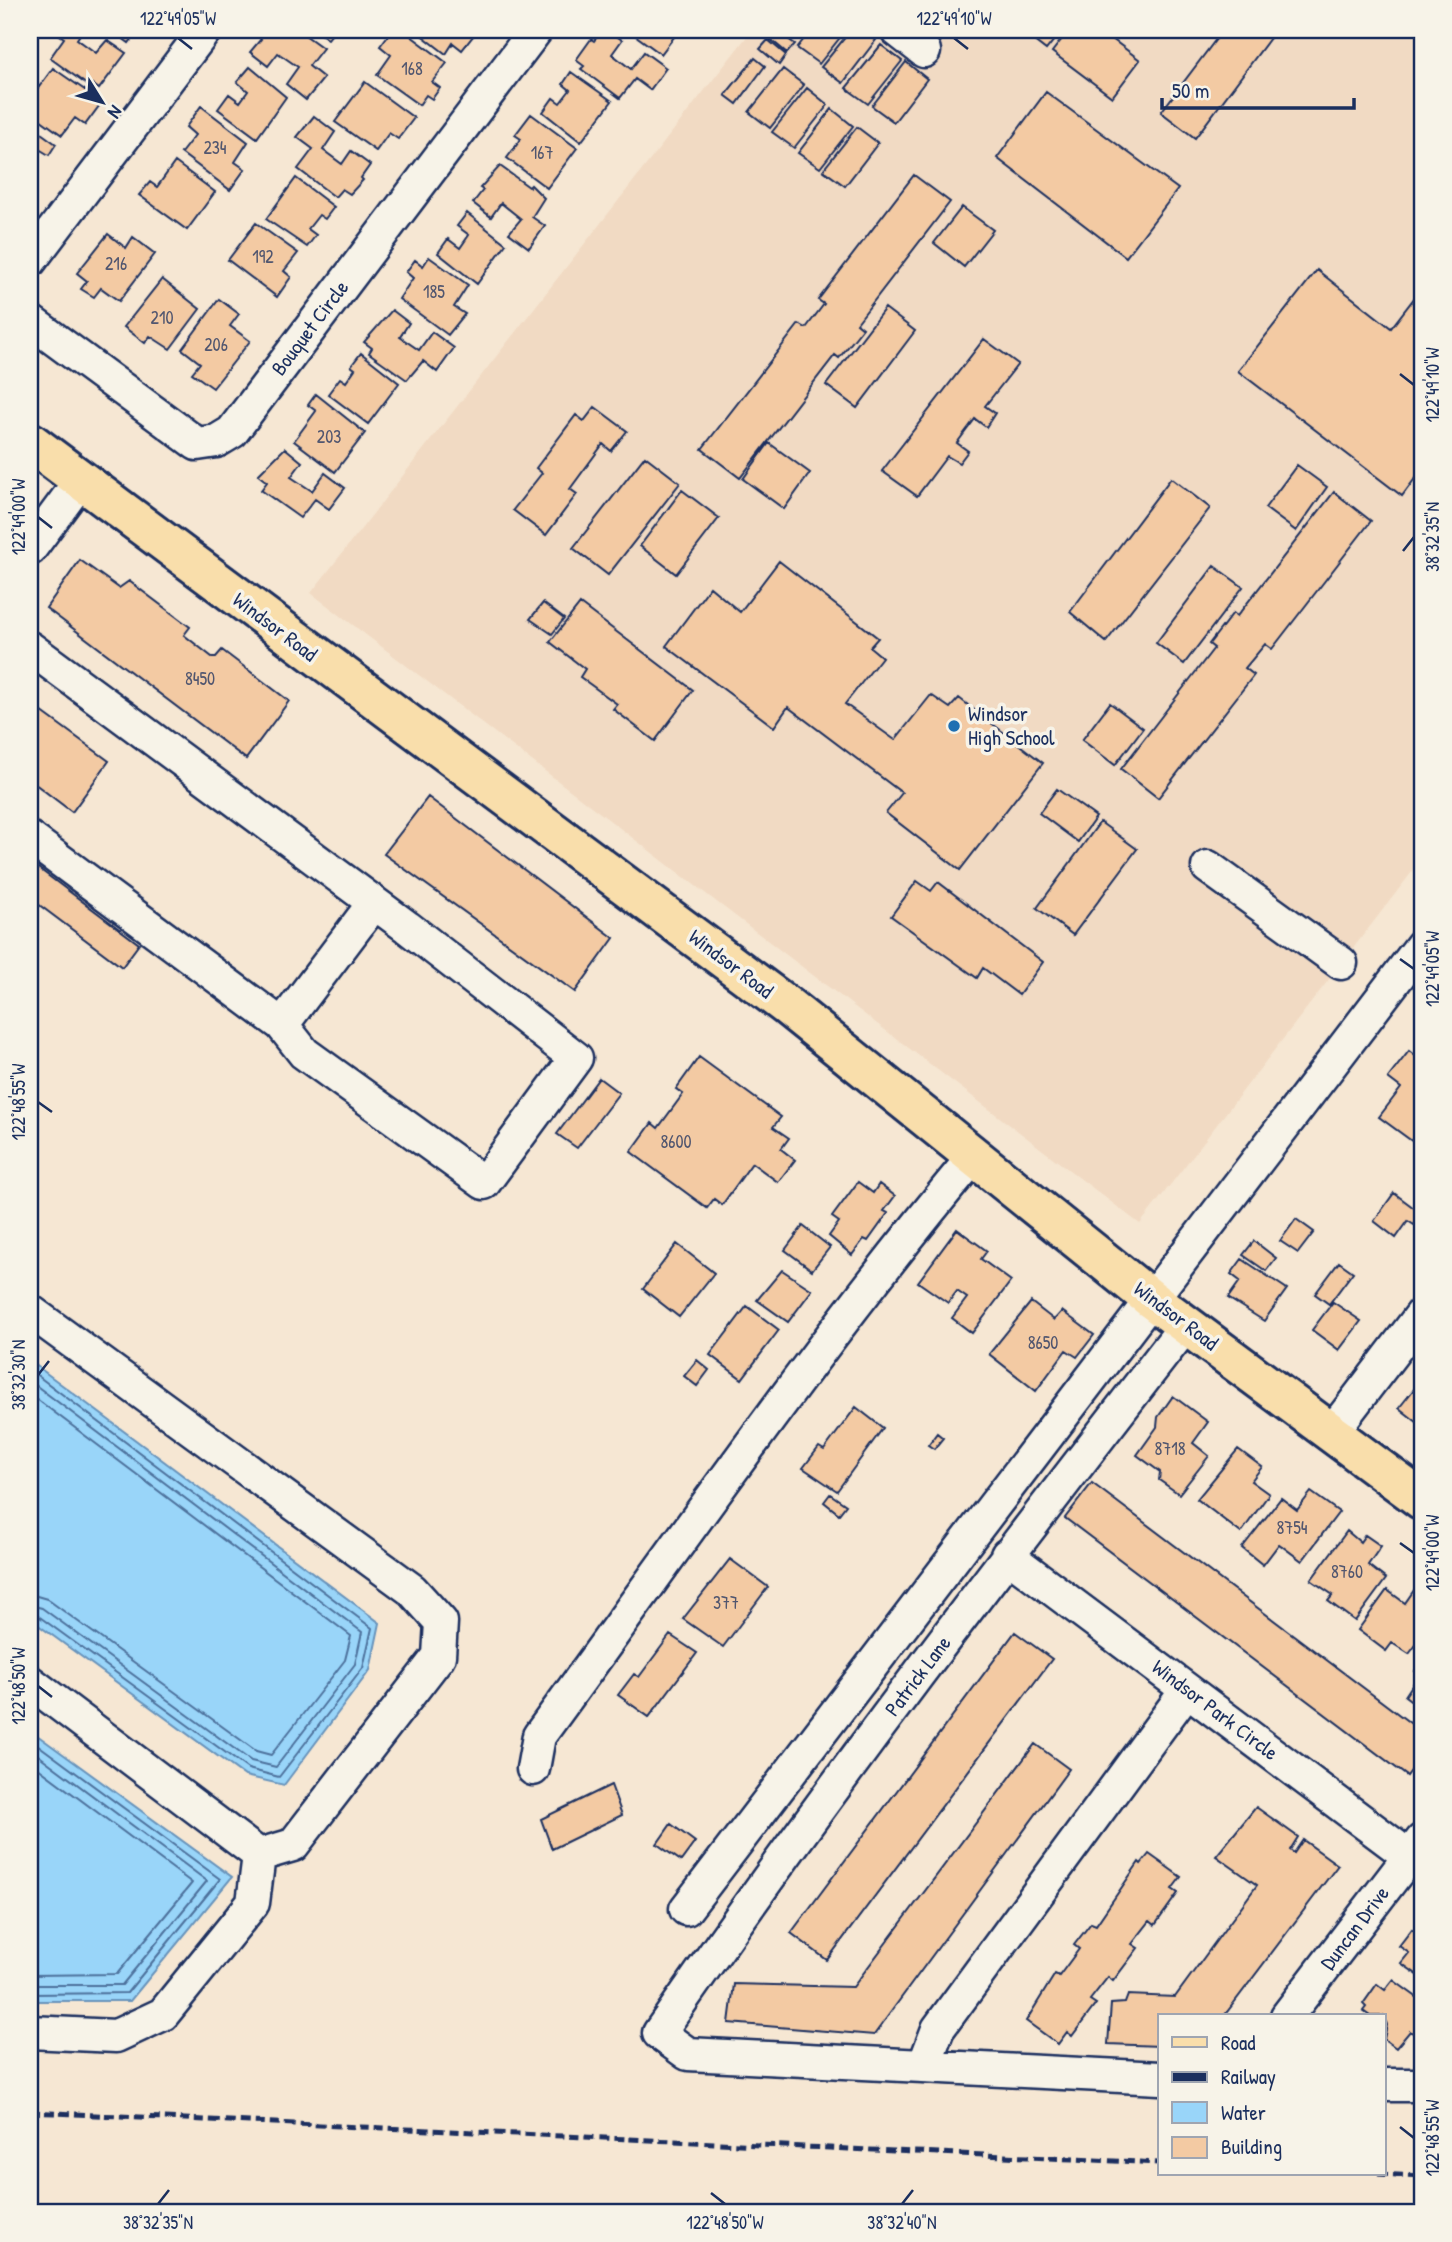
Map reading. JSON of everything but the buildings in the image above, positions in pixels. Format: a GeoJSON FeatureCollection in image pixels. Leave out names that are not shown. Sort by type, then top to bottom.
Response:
{"type":"FeatureCollection","features":[{"type":"Feature","properties":{"kind":"main road","name":"Windsor Road"},"geometry":{"type":"LineString","coordinates":[[30,442],[787,1006],[1151,1299],[1422,1500]]}},
{"type":"Feature","properties":{"kind":"street"},"geometry":{"type":"LineString","coordinates":[[30,261],[205,30]]}},
{"type":"Feature","properties":{"kind":"street","name":"Bouquet Circle"},"geometry":{"type":"LineString","coordinates":[[30,321],[197,444],[217,441],[232,432],[536,30]]}},
{"type":"Feature","properties":{"kind":"street"},"geometry":{"type":"LineString","coordinates":[[897,30],[924,51]]}},
{"type":"Feature","properties":{"kind":"street"},"geometry":{"type":"LineString","coordinates":[[30,549],[81,480]]}},
{"type":"Feature","properties":{"kind":"street"},"geometry":{"type":"LineString","coordinates":[[30,649],[374,903],[576,1058],[484,1183],[304,1053],[282,1025],[30,838]]}},
{"type":"Feature","properties":{"kind":"street"},"geometry":{"type":"LineString","coordinates":[[1208,867],[1342,963]]}},
{"type":"Feature","properties":{"kind":"street"},"geometry":{"type":"LineString","coordinates":[[282,1025],[374,903]]}},
{"type":"Feature","properties":{"kind":"street"},"geometry":{"type":"LineString","coordinates":[[686,1909],[1422,946]]}},
{"type":"Feature","properties":{"kind":"street"},"geometry":{"type":"LineString","coordinates":[[533,1769],[539,1735],[821,1352],[929,1209],[975,1155]]}},
{"type":"Feature","properties":{"kind":"street"},"geometry":{"type":"LineString","coordinates":[[30,1311],[412,1590],[441,1622],[439,1656],[293,1845],[259,1855]]}},
{"type":"Feature","properties":{"kind":"street"},"geometry":{"type":"LineString","coordinates":[[1332,1432],[1422,1314]]}},
{"type":"Feature","properties":{"kind":"street","name":"Patrick Lane"},"geometry":{"type":"LineString","coordinates":[[925,2063],[688,2054],[659,2033],[736,1922],[1007,1555],[1186,1325]]}},
{"type":"Feature","properties":{"kind":"street","name":"Windsor Park Circle"},"geometry":{"type":"LineString","coordinates":[[1007,1555],[1187,1690],[1418,1854]]}},
{"type":"Feature","properties":{"kind":"street"},"geometry":{"type":"LineString","coordinates":[[30,1682],[259,1855]]}},
{"type":"Feature","properties":{"kind":"street"},"geometry":{"type":"LineString","coordinates":[[1158,2078],[925,2063],[938,2029],[1187,1690]]}},
{"type":"Feature","properties":{"kind":"street","name":"Duncan Drive"},"geometry":{"type":"LineString","coordinates":[[1289,2014],[1418,1854]]}},
{"type":"Feature","properties":{"kind":"street"},"geometry":{"type":"LineString","coordinates":[[30,2032],[116,2036],[163,2014],[253,1903],[259,1855]]}},
{"type":"Feature","properties":{"kind":"street"},"geometry":{"type":"LineString","coordinates":[[1386,2085],[1422,2085]]}},
{"type":"Feature","properties":{"kind":"shaded area","name":"Windsor High School"},"geometry":{"type":"Polygon","coordinates":[[[752,30],[1422,30],[1422,859],[1140,1224],[311,593],[752,30]]]}},
{"type":"Feature","properties":{"kind":"water"},"geometry":{"type":"Polygon","coordinates":[[[30,1361],[380,1623],[370,1670],[284,1785],[245,1776],[30,1619],[30,1361]]]}},
{"type":"Feature","properties":{"kind":"water"},"geometry":{"type":"Polygon","coordinates":[[[30,1730],[232,1877],[130,2001],[30,2001],[30,1730]]]}},
{"type":"Feature","properties":{"kind":"railway"},"geometry":{"type":"LineString","coordinates":[[30,2112],[1158,2163]]}},
{"type":"Feature","properties":{"kind":"railway"},"geometry":{"type":"LineString","coordinates":[[1386,2174],[1422,2176]]}},
{"type":"Feature","properties":{"kind":"place","name":"Windsor High School"},"geometry":{"type":"Point","coordinates":[954,726]}}]}
